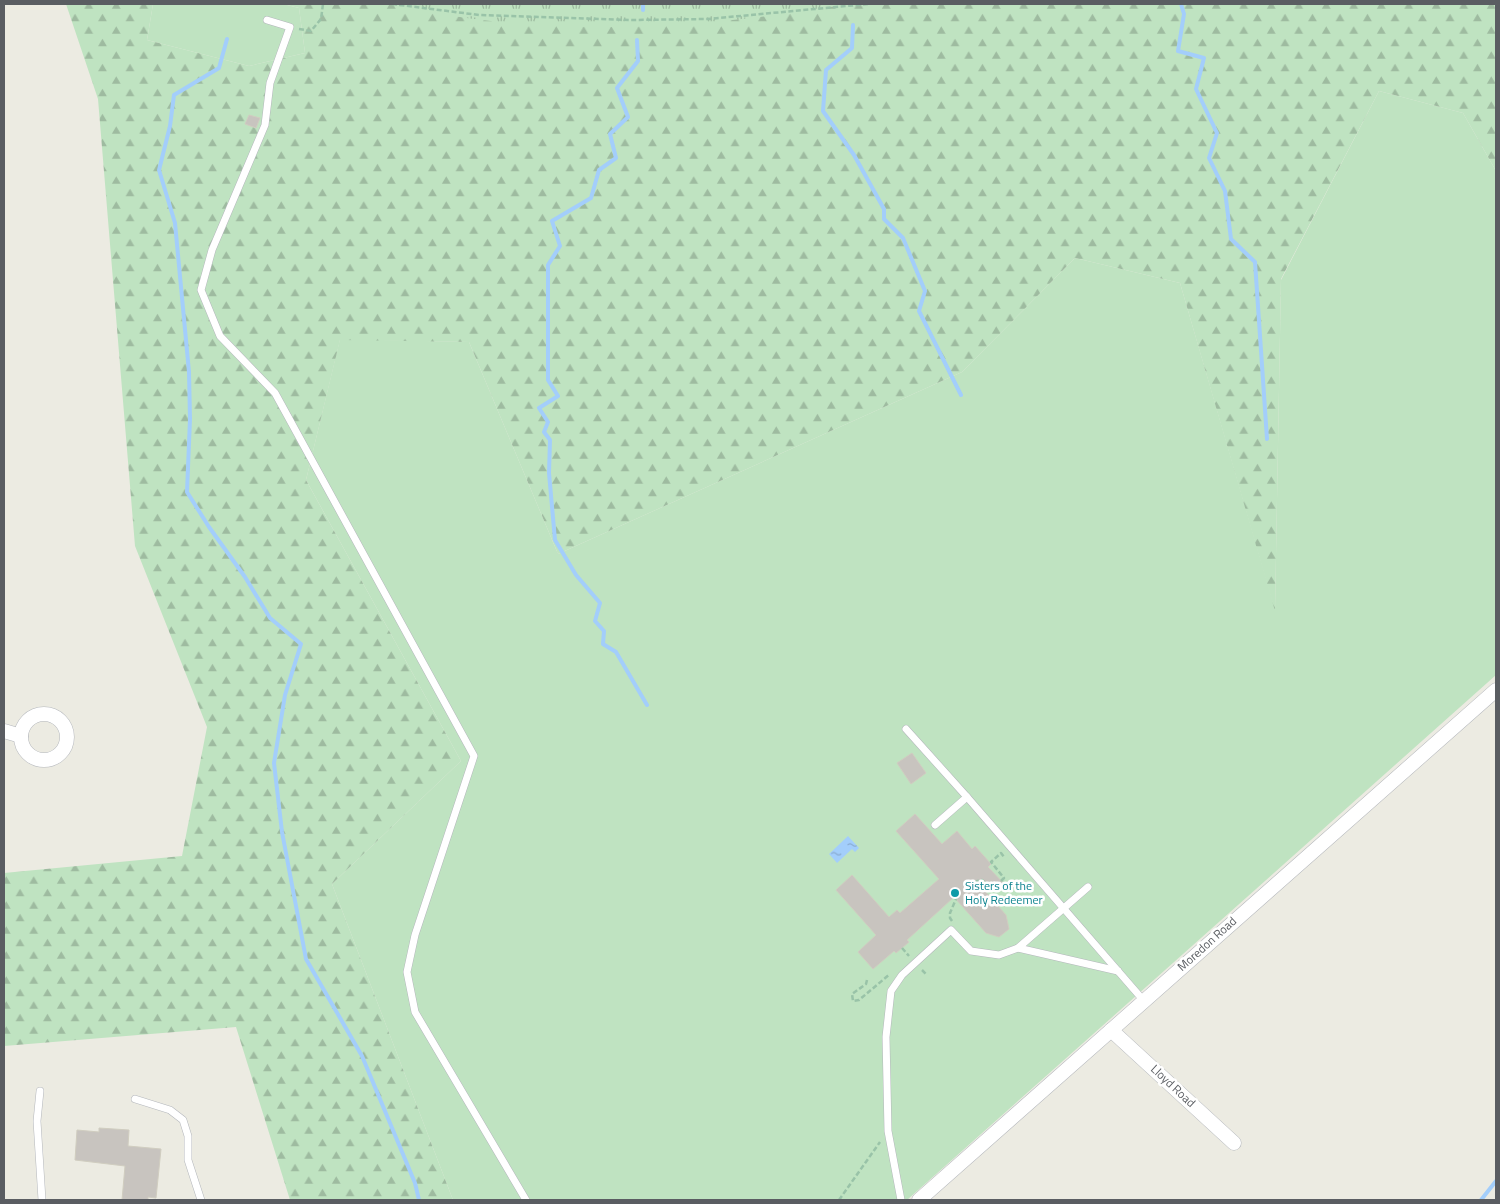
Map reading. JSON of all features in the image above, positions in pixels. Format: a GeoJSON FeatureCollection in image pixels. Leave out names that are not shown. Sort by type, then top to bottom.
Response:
{"type":"FeatureCollection","features":[{"type":"Feature","properties":{"kind":"street","name":"Moredon Road"},"geometry":{"type":"LineString","coordinates":[[919,1200],[1496,690]]}},
{"type":"Feature","properties":{"kind":"street"},"geometry":{"type":"LineString","coordinates":[[4,731],[21,736]]}},
{"type":"Feature","properties":{"kind":"street","name":"Lloyd Road"},"geometry":{"type":"LineString","coordinates":[[1111,1030],[1234,1143]]}},
{"type":"Feature","properties":{"kind":"lane"},"geometry":{"type":"LineString","coordinates":[[267,20],[290,27],[270,83],[265,126],[212,250],[201,290],[220,336],[275,393],[474,756],[415,935],[407,972],[415,1012],[526,1200]]}},
{"type":"Feature","properties":{"kind":"lane"},"geometry":{"type":"LineString","coordinates":[[906,729],[967,796],[1144,1001]]}},
{"type":"Feature","properties":{"kind":"lane"},"geometry":{"type":"LineString","coordinates":[[935,825],[967,796]]}},
{"type":"Feature","properties":{"kind":"lane"},"geometry":{"type":"LineString","coordinates":[[901,1200],[888,1131],[886,1037],[891,992],[902,975],[951,930],[971,950],[999,955],[1018,948],[1088,887]]}},
{"type":"Feature","properties":{"kind":"lane"},"geometry":{"type":"LineString","coordinates":[[1018,948],[1118,971]]}},
{"type":"Feature","properties":{"kind":"lane"},"geometry":{"type":"LineString","coordinates":[[40,1090],[37,1121],[42,1200]]}},
{"type":"Feature","properties":{"kind":"lane"},"geometry":{"type":"LineString","coordinates":[[135,1099],[170,1110],[183,1120],[188,1136],[188,1160],[201,1200]]}},
{"type":"Feature","properties":{"kind":"path"},"geometry":{"type":"LineString","coordinates":[[290,27],[311,31],[321,19],[323,4]]}},
{"type":"Feature","properties":{"kind":"path"},"geometry":{"type":"LineString","coordinates":[[392,4],[479,15],[632,20],[708,19],[868,4]]}},
{"type":"Feature","properties":{"kind":"path"},"geometry":{"type":"LineString","coordinates":[[1001,881],[1004,878],[991,862],[1001,854],[1006,859],[1016,854]]}},
{"type":"Feature","properties":{"kind":"path"},"geometry":{"type":"LineString","coordinates":[[974,882],[982,880],[990,887],[996,886]]}},
{"type":"Feature","properties":{"kind":"path"},"geometry":{"type":"LineString","coordinates":[[953,922],[950,918],[950,913],[956,899]]}},
{"type":"Feature","properties":{"kind":"path"},"geometry":{"type":"LineString","coordinates":[[902,948],[911,958],[902,962]]}},
{"type":"Feature","properties":{"kind":"path"},"geometry":{"type":"LineString","coordinates":[[866,980],[866,984],[852,994],[853,1001],[859,1000],[895,969]]}},
{"type":"Feature","properties":{"kind":"path"},"geometry":{"type":"LineString","coordinates":[[839,1200],[888,1131]]}},
{"type":"Feature","properties":{"kind":"green space"},"geometry":{"type":"Polygon","coordinates":[[[66,4],[153,4],[147,40],[249,66],[305,53],[299,8],[283,4],[1496,4],[1496,171],[1463,113],[1379,91],[1281,279],[1275,611],[1180,283],[1075,258],[962,372],[558,554],[469,342],[340,340],[306,480],[461,761],[332,884],[453,1200],[290,1200],[236,1027],[4,1046],[4,873],[182,856],[207,727],[135,546],[98,99],[66,4]]]}},
{"type":"Feature","properties":{"kind":"green space"},"geometry":{"type":"Polygon","coordinates":[[[153,4],[283,4],[299,8],[305,53],[249,66],[147,40],[153,4]]]}},
{"type":"Feature","properties":{"kind":"green space"},"geometry":{"type":"Polygon","coordinates":[[[390,4],[849,4],[734,20],[677,25],[619,27],[504,22],[447,15],[390,4]]]}},
{"type":"Feature","properties":{"kind":"green space"},"geometry":{"type":"Polygon","coordinates":[[[1379,91],[1463,113],[1496,171],[1496,675],[907,1200],[453,1200],[332,884],[461,761],[306,480],[340,339],[469,342],[558,554],[962,372],[1075,258],[1180,283],[1275,609],[1281,280],[1379,91]]]}},
{"type":"Feature","properties":{"kind":"water"},"geometry":{"type":"Polygon","coordinates":[[[848,836],[859,848],[855,852],[852,849],[837,863],[829,854],[848,836]]]}},
{"type":"Feature","properties":{"kind":"building"},"geometry":{"type":"Polygon","coordinates":[[[249,115],[260,118],[256,128],[245,124],[249,115]]]}},
{"type":"Feature","properties":{"kind":"building"},"geometry":{"type":"Polygon","coordinates":[[[912,753],[926,773],[911,784],[897,763],[912,753]]]}},
{"type":"Feature","properties":{"kind":"building","name":"Sisters of the Holy Redeemer"},"geometry":{"type":"Polygon","coordinates":[[[915,814],[942,844],[957,831],[972,849],[975,846],[991,864],[988,867],[1009,889],[983,889],[1006,915],[1009,929],[999,937],[986,933],[954,897],[907,940],[909,942],[896,953],[894,951],[873,969],[858,952],[876,935],[836,890],[852,875],[889,917],[897,910],[900,913],[939,879],[896,831],[915,814]]]}},
{"type":"Feature","properties":{"kind":"building"},"geometry":{"type":"Polygon","coordinates":[[[99,1128],[129,1130],[128,1146],[161,1149],[156,1198],[148,1197],[148,1200],[122,1200],[125,1166],[75,1160],[77,1130],[99,1132],[99,1128]]]}},
{"type":"Feature","properties":{"kind":"waterway"},"geometry":{"type":"LineString","coordinates":[[643,4],[643,10]]}},
{"type":"Feature","properties":{"kind":"waterway"},"geometry":{"type":"LineString","coordinates":[[1181,4],[1184,14],[1178,51],[1204,58],[1196,89],[1217,133],[1209,158],[1225,191],[1231,239],[1255,262],[1267,439]]}},
{"type":"Feature","properties":{"kind":"waterway"},"geometry":{"type":"LineString","coordinates":[[853,25],[852,48],[826,70],[823,111],[854,155],[884,209],[884,219],[903,238],[925,291],[919,311],[961,395]]}},
{"type":"Feature","properties":{"kind":"waterway"},"geometry":{"type":"LineString","coordinates":[[227,39],[219,68],[174,95],[170,126],[159,170],[175,223],[189,372],[190,419],[187,492],[209,527],[245,577],[270,618],[301,644],[285,695],[274,763],[282,832],[306,959],[362,1056],[415,1183],[419,1200]]}},
{"type":"Feature","properties":{"kind":"waterway"},"geometry":{"type":"LineString","coordinates":[[637,40],[638,61],[617,88],[628,117],[610,134],[616,158],[599,170],[591,198],[552,221],[560,246],[548,265],[548,380],[558,396],[539,408],[548,422],[544,432],[550,440],[549,473],[555,540],[576,575],[600,603],[595,621],[604,631],[603,644],[616,652],[647,705]]}},
{"type":"Feature","properties":{"kind":"waterway"},"geometry":{"type":"LineString","coordinates":[[1481,1200],[1496,1181]]}},
{"type":"Feature","properties":{"kind":"place","name":"Sisters of the Holy Redeemer"},"geometry":{"type":"Point","coordinates":[955,893]}}]}
